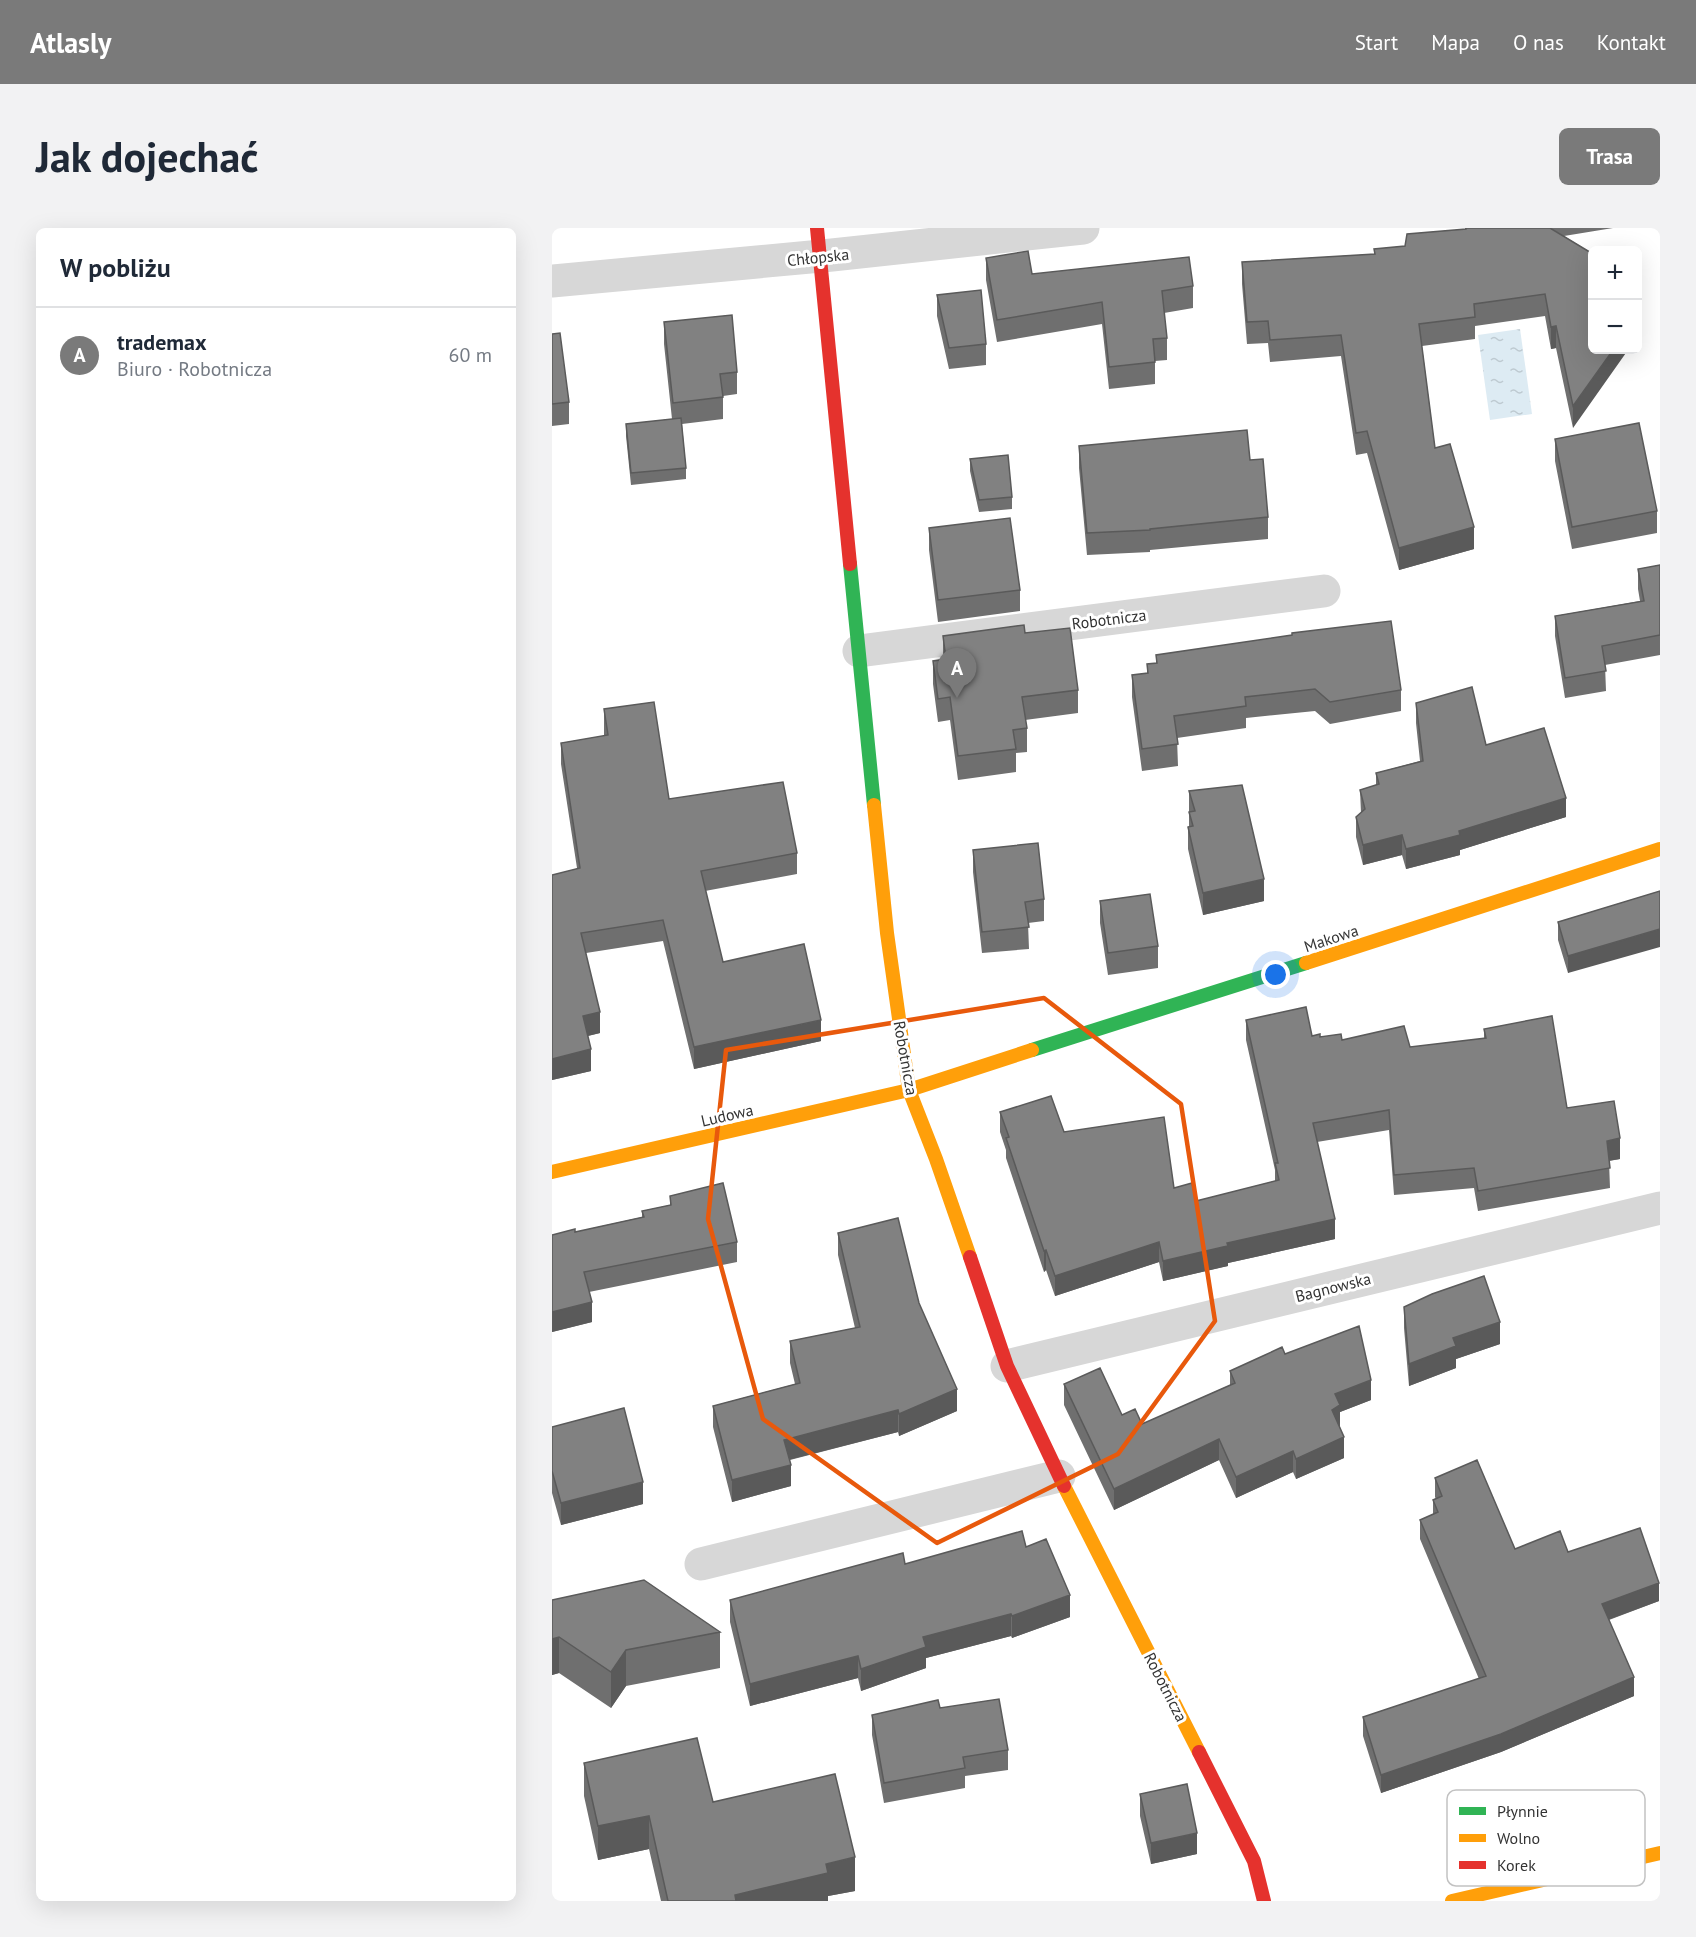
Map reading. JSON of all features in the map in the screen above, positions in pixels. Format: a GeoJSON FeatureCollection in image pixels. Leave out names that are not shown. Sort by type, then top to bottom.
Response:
{"type":"FeatureCollection","features":[{"type":"Feature","properties":{"kind":"street","name":"Chłopska"},"geometry":{"type":"LineString","coordinates":[[552,282],[818,242],[1083,228]]}},
{"type":"Feature","properties":{"kind":"street","name":"Robotnicza"},"geometry":{"type":"LineString","coordinates":[[818,242],[887,933],[909,1090],[936,1159],[1007,1366],[1059,1476],[1254,1861],[1264,1901]]}},
{"type":"Feature","properties":{"kind":"street","name":"Robotnicza"},"geometry":{"type":"LineString","coordinates":[[859,651],[1324,591]]}},
{"type":"Feature","properties":{"kind":"street","name":"Makowa"},"geometry":{"type":"LineString","coordinates":[[909,1090],[1660,849]]}},
{"type":"Feature","properties":{"kind":"street","name":"Ludowa"},"geometry":{"type":"LineString","coordinates":[[552,1172],[909,1090]]}},
{"type":"Feature","properties":{"kind":"street","name":"Bagnowska"},"geometry":{"type":"LineString","coordinates":[[1007,1366],[1660,1208]]}},
{"type":"Feature","properties":{"kind":"street"},"geometry":{"type":"LineString","coordinates":[[701,1564],[1059,1476]]}},
{"type":"Feature","properties":{"kind":"street"},"geometry":{"type":"LineString","coordinates":[[1645,1856],[1660,1853]]}},
{"type":"Feature","properties":{"kind":"street"},"geometry":{"type":"LineString","coordinates":[[1452,1901],[1517,1886]]}},
{"type":"Feature","properties":{"kind":"highlighted area"},"geometry":{"type":"Polygon","coordinates":[[[1044,998],[1181,1104],[1215,1321],[1118,1454],[937,1543],[763,1419],[708,1219],[726,1050],[1044,998]]]}},
{"type":"Feature","properties":{"kind":"water"},"geometry":{"type":"Polygon","coordinates":[[[1520,329],[1532,414],[1490,420],[1478,335],[1520,329]]]}},
{"type":"Feature","properties":{"kind":"building"},"geometry":{"type":"Polygon","coordinates":[[[1550,228],[1588,251],[1588,354],[1610,354],[1573,406],[1556,326],[1551,327],[1545,294],[1474,304],[1475,317],[1419,324],[1435,448],[1450,444],[1474,527],[1399,548],[1367,431],[1356,433],[1341,335],[1270,340],[1268,321],[1247,322],[1242,262],[1375,254],[1374,249],[1405,246],[1407,234],[1466,229],[1550,228]]]}},
{"type":"Feature","properties":{"kind":"building"},"geometry":{"type":"Polygon","coordinates":[[[1028,251],[1032,274],[1189,257],[1193,286],[1162,291],[1167,338],[1153,339],[1155,362],[1109,367],[1102,302],[997,320],[986,258],[1028,251]]]}},
{"type":"Feature","properties":{"kind":"building"},"geometry":{"type":"Polygon","coordinates":[[[981,290],[986,344],[949,348],[937,295],[981,290]]]}},
{"type":"Feature","properties":{"kind":"building"},"geometry":{"type":"Polygon","coordinates":[[[732,315],[737,372],[720,374],[723,397],[673,403],[664,322],[732,315]]]}},
{"type":"Feature","properties":{"kind":"building"},"geometry":{"type":"Polygon","coordinates":[[[560,333],[569,402],[552,404],[552,334],[560,333]]]}},
{"type":"Feature","properties":{"kind":"building"},"geometry":{"type":"Polygon","coordinates":[[[681,418],[686,468],[631,473],[626,424],[681,418]]]}},
{"type":"Feature","properties":{"kind":"building"},"geometry":{"type":"Polygon","coordinates":[[[1639,423],[1657,511],[1572,527],[1555,439],[1639,423]]]}},
{"type":"Feature","properties":{"kind":"building"},"geometry":{"type":"Polygon","coordinates":[[[1247,430],[1250,460],[1263,459],[1268,517],[1150,530],[1087,533],[1079,446],[1247,430]]]}},
{"type":"Feature","properties":{"kind":"building"},"geometry":{"type":"Polygon","coordinates":[[[1008,455],[1012,497],[979,500],[970,459],[1008,455]]]}},
{"type":"Feature","properties":{"kind":"building"},"geometry":{"type":"Polygon","coordinates":[[[1010,518],[1020,590],[938,600],[929,528],[1010,518]]]}},
{"type":"Feature","properties":{"kind":"building"},"geometry":{"type":"Polygon","coordinates":[[[1660,565],[1660,635],[1602,646],[1606,671],[1565,678],[1555,616],[1644,601],[1638,569],[1660,565]]]}},
{"type":"Feature","properties":{"kind":"building"},"geometry":{"type":"Polygon","coordinates":[[[1391,621],[1401,690],[1330,702],[1315,689],[1245,697],[1246,706],[1174,716],[1178,744],[1142,749],[1132,675],[1148,673],[1147,664],[1157,663],[1156,655],[1292,635],[1292,633],[1391,621]]]}},
{"type":"Feature","properties":{"kind":"building"},"geometry":{"type":"Polygon","coordinates":[[[1024,625],[1025,633],[1070,628],[1078,690],[1022,697],[1027,728],[1013,730],[1016,749],[958,756],[950,697],[938,699],[933,661],[946,659],[943,636],[1024,625]]]}},
{"type":"Feature","properties":{"kind":"building"},"geometry":{"type":"Polygon","coordinates":[[[1472,687],[1486,745],[1544,728],[1566,798],[1459,831],[1460,835],[1406,849],[1402,835],[1363,845],[1356,817],[1365,809],[1360,790],[1379,784],[1376,773],[1423,761],[1416,703],[1472,687]]]}},
{"type":"Feature","properties":{"kind":"building"},"geometry":{"type":"Polygon","coordinates":[[[654,702],[669,799],[783,782],[797,853],[701,871],[723,962],[804,944],[821,1020],[694,1047],[663,920],[581,933],[600,1012],[583,1016],[591,1049],[552,1059],[552,875],[580,868],[561,743],[608,735],[604,709],[654,702]]]}},
{"type":"Feature","properties":{"kind":"building"},"geometry":{"type":"Polygon","coordinates":[[[1242,785],[1264,879],[1203,893],[1188,827],[1193,826],[1189,812],[1195,811],[1189,791],[1242,785]]]}},
{"type":"Feature","properties":{"kind":"building"},"geometry":{"type":"Polygon","coordinates":[[[1038,843],[1044,899],[1025,902],[1029,927],[982,932],[973,850],[1038,843]]]}},
{"type":"Feature","properties":{"kind":"building"},"geometry":{"type":"Polygon","coordinates":[[[1660,891],[1660,929],[1568,956],[1558,922],[1660,891]]]}},
{"type":"Feature","properties":{"kind":"building"},"geometry":{"type":"Polygon","coordinates":[[[1150,894],[1158,946],[1108,953],[1100,901],[1150,894]]]}},
{"type":"Feature","properties":{"kind":"building"},"geometry":{"type":"Polygon","coordinates":[[[1306,1007],[1312,1036],[1341,1034],[1342,1040],[1404,1026],[1410,1047],[1486,1038],[1484,1029],[1552,1016],[1567,1108],[1614,1101],[1620,1138],[1607,1141],[1610,1168],[1478,1191],[1474,1168],[1394,1175],[1389,1110],[1313,1123],[1335,1219],[1227,1243],[1228,1246],[1163,1261],[1159,1242],[1055,1276],[1046,1250],[1044,1251],[1006,1138],[1009,1137],[1000,1112],[1051,1096],[1064,1132],[1164,1117],[1174,1188],[1192,1183],[1196,1201],[1279,1180],[1275,1163],[1278,1163],[1246,1020],[1306,1007]]]}},
{"type":"Feature","properties":{"kind":"building"},"geometry":{"type":"Polygon","coordinates":[[[723,1183],[737,1242],[584,1272],[592,1302],[552,1312],[552,1235],[644,1217],[642,1211],[671,1205],[670,1196],[723,1183]]]}},
{"type":"Feature","properties":{"kind":"building"},"geometry":{"type":"Polygon","coordinates":[[[898,1218],[919,1303],[957,1389],[899,1414],[898,1410],[784,1440],[791,1465],[732,1480],[713,1406],[800,1383],[790,1341],[860,1327],[838,1233],[898,1218]]]}},
{"type":"Feature","properties":{"kind":"building"},"geometry":{"type":"Polygon","coordinates":[[[1484,1276],[1500,1322],[1453,1338],[1456,1346],[1409,1364],[1404,1307],[1432,1294],[1484,1276]]]}},
{"type":"Feature","properties":{"kind":"building"},"geometry":{"type":"Polygon","coordinates":[[[1359,1326],[1371,1380],[1335,1394],[1340,1405],[1332,1410],[1344,1437],[1296,1459],[1293,1451],[1236,1477],[1219,1439],[1114,1489],[1064,1384],[1100,1368],[1122,1415],[1135,1409],[1142,1424],[1235,1383],[1230,1371],[1282,1347],[1285,1354],[1359,1326]]]}},
{"type":"Feature","properties":{"kind":"building"},"geometry":{"type":"Polygon","coordinates":[[[624,1408],[643,1482],[561,1503],[552,1471],[552,1427],[624,1408]]]}},
{"type":"Feature","properties":{"kind":"building"},"geometry":{"type":"Polygon","coordinates":[[[1477,1460],[1515,1549],[1560,1531],[1568,1552],[1640,1528],[1659,1583],[1602,1604],[1634,1677],[1501,1734],[1381,1775],[1363,1717],[1486,1676],[1420,1520],[1438,1512],[1433,1500],[1442,1496],[1435,1478],[1477,1460]]]}},
{"type":"Feature","properties":{"kind":"building"},"geometry":{"type":"Polygon","coordinates":[[[1022,1531],[1026,1547],[1046,1539],[1070,1595],[1012,1616],[1011,1614],[923,1637],[926,1647],[861,1669],[858,1656],[750,1684],[730,1600],[903,1553],[905,1564],[1022,1531]]]}},
{"type":"Feature","properties":{"kind":"building"},"geometry":{"type":"Polygon","coordinates":[[[644,1580],[720,1632],[626,1650],[611,1672],[559,1637],[552,1639],[552,1600],[644,1580]]]}},
{"type":"Feature","properties":{"kind":"building"},"geometry":{"type":"Polygon","coordinates":[[[999,1699],[1008,1750],[963,1757],[965,1768],[884,1783],[872,1715],[938,1700],[940,1708],[999,1699]]]}},
{"type":"Feature","properties":{"kind":"building"},"geometry":{"type":"Polygon","coordinates":[[[697,1738],[713,1802],[835,1774],[855,1857],[826,1864],[828,1873],[735,1895],[736,1901],[668,1901],[649,1816],[598,1826],[584,1763],[697,1738]]]}},
{"type":"Feature","properties":{"kind":"building"},"geometry":{"type":"Polygon","coordinates":[[[1187,1784],[1197,1833],[1151,1843],[1140,1794],[1187,1784]]]}},
{"type":"Feature","properties":{"kind":"traffic: fast"},"geometry":{"type":"LineString","coordinates":[[850,564],[874,805]]}},
{"type":"Feature","properties":{"kind":"traffic: fast"},"geometry":{"type":"LineString","coordinates":[[1032,1050],[1306,963]]}},
{"type":"Feature","properties":{"kind":"traffic: slow"},"geometry":{"type":"LineString","coordinates":[[874,805],[887,933],[909,1090],[970,1257]]}},
{"type":"Feature","properties":{"kind":"traffic: slow"},"geometry":{"type":"LineString","coordinates":[[1306,963],[1660,849]]}},
{"type":"Feature","properties":{"kind":"traffic: slow"},"geometry":{"type":"LineString","coordinates":[[552,1172],[909,1090],[1032,1050]]}},
{"type":"Feature","properties":{"kind":"traffic: slow"},"geometry":{"type":"LineString","coordinates":[[1064,1486],[1199,1752]]}},
{"type":"Feature","properties":{"kind":"traffic: slow"},"geometry":{"type":"LineString","coordinates":[[1645,1856],[1660,1853]]}},
{"type":"Feature","properties":{"kind":"traffic: slow"},"geometry":{"type":"LineString","coordinates":[[1452,1901],[1517,1886]]}},
{"type":"Feature","properties":{"kind":"traffic: jam"},"geometry":{"type":"LineString","coordinates":[[817,228],[850,564]]}},
{"type":"Feature","properties":{"kind":"traffic: jam"},"geometry":{"type":"LineString","coordinates":[[970,1257],[1007,1366],[1064,1486]]}},
{"type":"Feature","properties":{"kind":"traffic: jam"},"geometry":{"type":"LineString","coordinates":[[1199,1752],[1254,1861],[1264,1901]]}},
{"type":"Feature","properties":{"kind":"place","name":"trademax"},"geometry":{"type":"Point","coordinates":[957,698]}}]}
